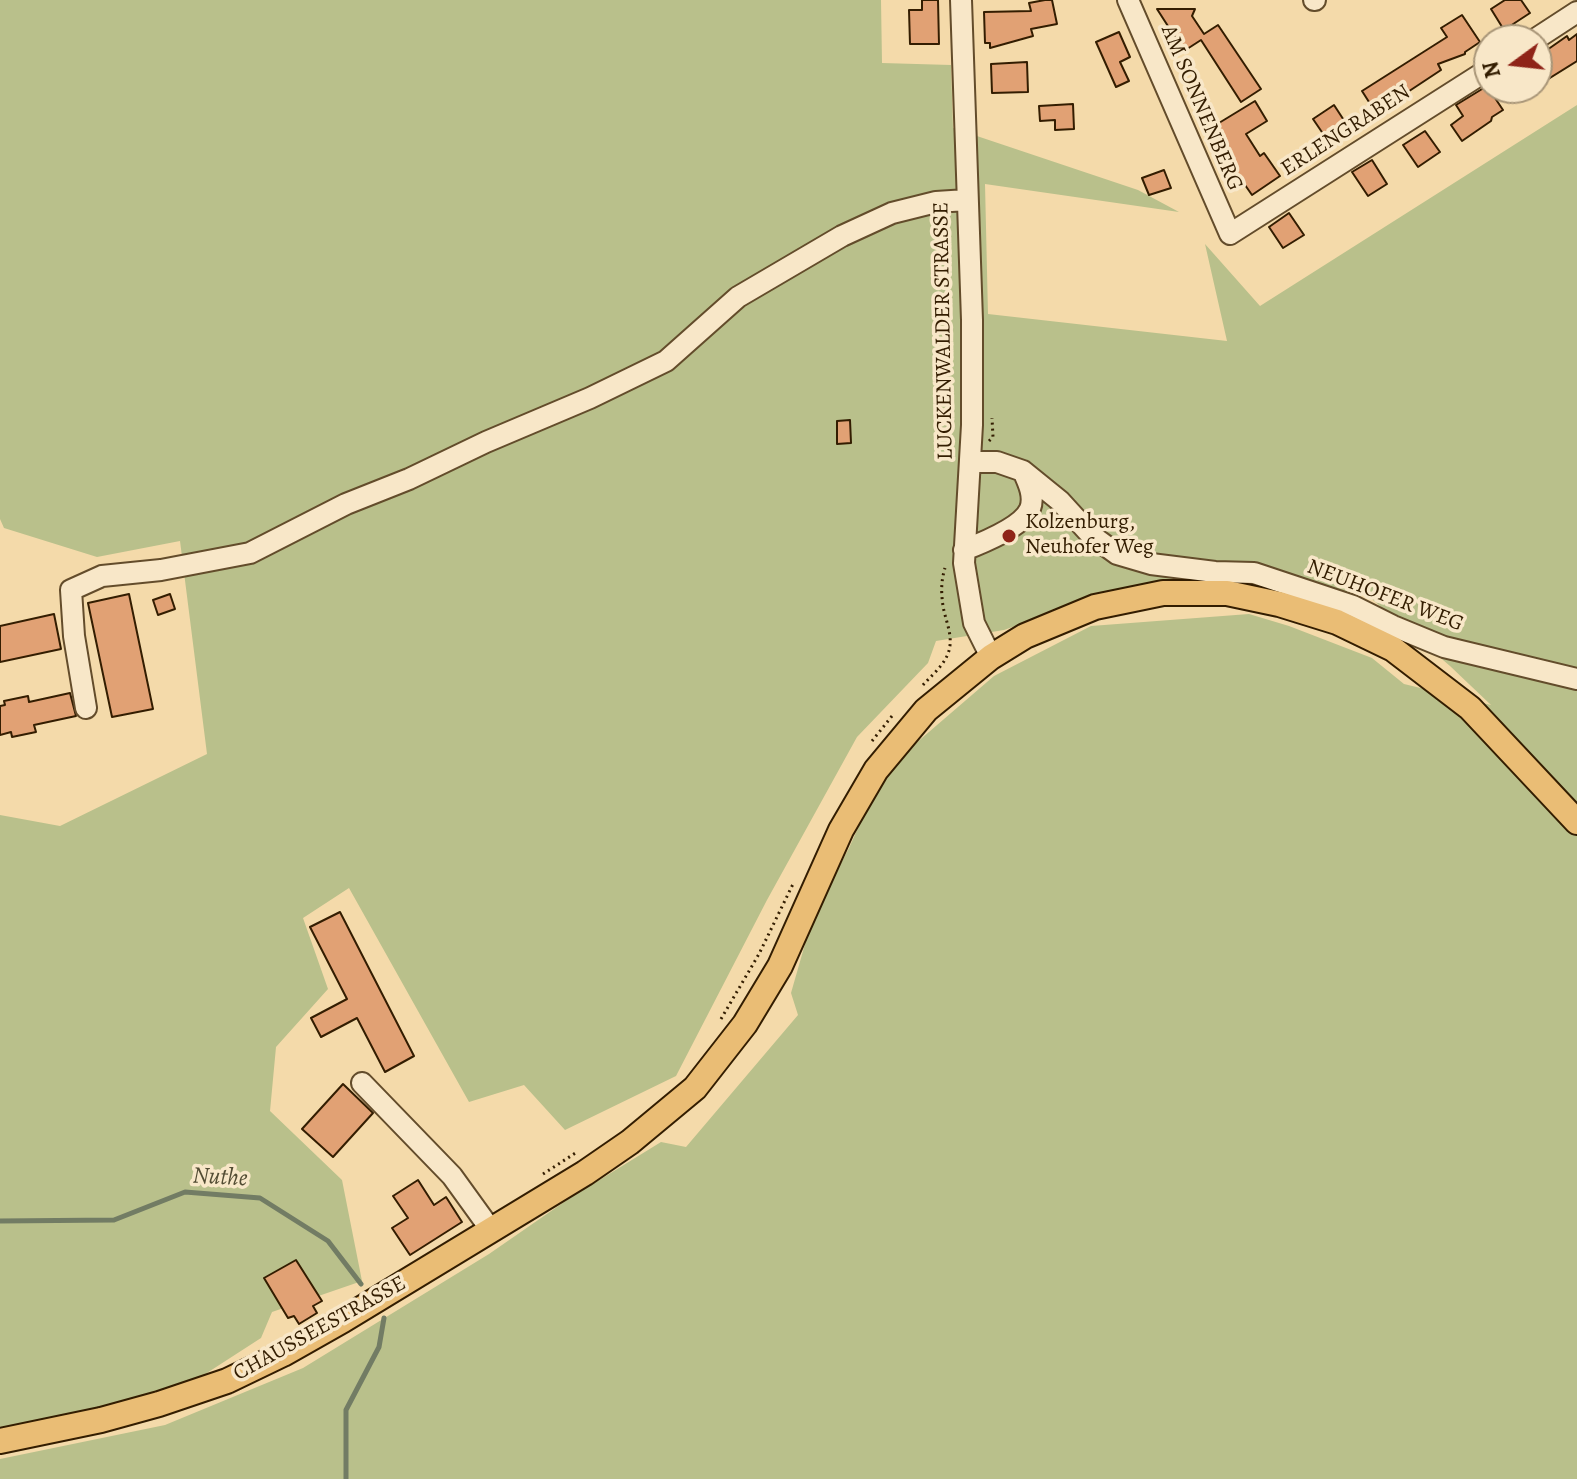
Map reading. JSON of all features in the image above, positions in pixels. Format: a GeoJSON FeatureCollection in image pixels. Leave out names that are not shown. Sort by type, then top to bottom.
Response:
{"type":"FeatureCollection","features":[{"type":"Feature","properties":{"kind":"main road","name":"CHAUSSEESTRASSE"},"geometry":{"type":"LineString","coordinates":[[0,1441],[101,1420],[227,1381],[283,1354],[585,1173],[630,1142],[695,1088],[745,1024],[780,966],[841,830],[876,770],[926,710],[991,657],[1025,636],[1095,607],[1163,593],[1227,593],[1279,604],[1337,622],[1393,649],[1470,708],[1577,822]]}},
{"type":"Feature","properties":{"kind":"street","name":"LUCKENWALDER STRASSE"},"geometry":{"type":"LineString","coordinates":[[961,0],[972,320],[971,462],[964,563],[974,623],[991,657]]}},
{"type":"Feature","properties":{"kind":"street","name":"AM SONNENBERG"},"geometry":{"type":"LineString","coordinates":[[1128,0],[1230,234]]}},
{"type":"Feature","properties":{"kind":"street"},"geometry":{"type":"LineString","coordinates":[[1553,28],[1577,12]]}},
{"type":"Feature","properties":{"kind":"street","name":"ERLENGRABEN"},"geometry":{"type":"LineString","coordinates":[[1230,234],[1473,79]]}},
{"type":"Feature","properties":{"kind":"street"},"geometry":{"type":"LineString","coordinates":[[86,708],[74,636],[71,590],[102,576],[161,570],[250,553],[346,504],[409,479],[666,361],[738,297],[842,236],[892,213],[936,202],[967,200]]}},
{"type":"Feature","properties":{"kind":"street","name":"NEUHOFER WEG"},"geometry":{"type":"LineString","coordinates":[[971,462],[997,462],[1023,471],[1060,501],[1091,535],[1117,554],[1151,564],[1254,573],[1353,606],[1444,647],[1577,679]]}},
{"type":"Feature","properties":{"kind":"street"},"geometry":{"type":"LineString","coordinates":[[964,550],[989,541],[1016,524],[1030,509],[1030,486],[1023,471]]}},
{"type":"Feature","properties":{"kind":"street"},"geometry":{"type":"LineString","coordinates":[[362,1083],[452,1176],[491,1230]]}},
{"type":"Feature","properties":{"kind":"path"},"geometry":{"type":"LineString","coordinates":[[536,1181],[544,1172],[585,1148]]}},
{"type":"Feature","properties":{"kind":"green space"},"geometry":{"type":"Polygon","coordinates":[[[0,0],[881,0],[882,63],[951,65],[953,128],[1138,190],[1179,212],[985,184],[988,314],[1227,341],[1205,244],[1260,306],[1577,105],[1577,1479],[0,1479],[0,1459],[165,1425],[303,1368],[489,1254],[567,1200],[661,1142],[686,1147],[798,1015],[791,993],[813,916],[871,799],[908,750],[994,676],[1091,626],[1249,614],[1372,658],[1404,684],[1491,705],[1346,573],[1352,591],[1326,596],[1279,577],[1094,598],[1004,630],[936,641],[928,663],[857,737],[767,900],[676,1076],[565,1130],[524,1085],[469,1102],[349,888],[303,918],[328,989],[276,1047],[270,1111],[342,1180],[362,1281],[272,1312],[261,1338],[179,1391],[0,1429],[0,815],[60,826],[207,754],[180,541],[97,557],[4,528],[0,519],[0,0]]]}},
{"type":"Feature","properties":{"kind":"building"},"geometry":{"type":"Polygon","coordinates":[[[922,0],[938,0],[939,44],[910,44],[909,10],[922,10],[922,0]]]}},
{"type":"Feature","properties":{"kind":"building"},"geometry":{"type":"Polygon","coordinates":[[[1052,0],[1057,24],[1031,29],[1033,36],[990,48],[990,43],[985,43],[984,12],[1031,11],[1029,3],[1052,0]]]}},
{"type":"Feature","properties":{"kind":"building"},"geometry":{"type":"Polygon","coordinates":[[[1505,0],[1521,0],[1530,13],[1513,24],[1500,24],[1491,9],[1505,0]]]}},
{"type":"Feature","properties":{"kind":"building"},"geometry":{"type":"Polygon","coordinates":[[[1157,9],[1195,9],[1192,16],[1204,34],[1218,25],[1261,89],[1241,102],[1201,40],[1184,51],[1157,9]]]}},
{"type":"Feature","properties":{"kind":"building"},"geometry":{"type":"Polygon","coordinates":[[[1462,15],[1473,32],[1473,47],[1465,54],[1438,64],[1441,70],[1376,113],[1362,91],[1447,37],[1441,28],[1462,15]]]}},
{"type":"Feature","properties":{"kind":"building"},"geometry":{"type":"Polygon","coordinates":[[[1119,32],[1130,57],[1120,62],[1129,81],[1116,87],[1096,42],[1119,32]]]}},
{"type":"Feature","properties":{"kind":"building"},"geometry":{"type":"Polygon","coordinates":[[[1577,34],[1577,61],[1553,76],[1553,46],[1567,36],[1569,40],[1577,34]]]}},
{"type":"Feature","properties":{"kind":"building"},"geometry":{"type":"Polygon","coordinates":[[[1027,62],[1028,92],[992,93],[991,64],[1027,62]]]}},
{"type":"Feature","properties":{"kind":"building"},"geometry":{"type":"Polygon","coordinates":[[[1473,95],[1473,104],[1499,104],[1503,110],[1462,141],[1451,125],[1463,116],[1456,105],[1473,95]]]}},
{"type":"Feature","properties":{"kind":"building"},"geometry":{"type":"Polygon","coordinates":[[[1255,101],[1267,121],[1246,134],[1260,156],[1264,153],[1280,176],[1252,195],[1229,162],[1234,158],[1214,126],[1255,101]]]}},
{"type":"Feature","properties":{"kind":"building"},"geometry":{"type":"Polygon","coordinates":[[[1073,104],[1074,129],[1055,130],[1055,120],[1040,121],[1039,106],[1073,104]]]}},
{"type":"Feature","properties":{"kind":"building"},"geometry":{"type":"Polygon","coordinates":[[[1334,105],[1349,128],[1328,141],[1313,119],[1334,105]]]}},
{"type":"Feature","properties":{"kind":"building"},"geometry":{"type":"Polygon","coordinates":[[[1425,131],[1440,152],[1418,167],[1403,145],[1425,131]]]}},
{"type":"Feature","properties":{"kind":"building"},"geometry":{"type":"Polygon","coordinates":[[[1372,160],[1387,184],[1368,196],[1352,172],[1372,160]]]}},
{"type":"Feature","properties":{"kind":"building"},"geometry":{"type":"Polygon","coordinates":[[[1164,170],[1171,188],[1149,195],[1142,178],[1164,170]]]}},
{"type":"Feature","properties":{"kind":"building"},"geometry":{"type":"Polygon","coordinates":[[[1289,213],[1304,235],[1283,248],[1269,227],[1289,213]]]}},
{"type":"Feature","properties":{"kind":"building"},"geometry":{"type":"Polygon","coordinates":[[[850,420],[851,443],[837,444],[837,421],[850,420]]]}},
{"type":"Feature","properties":{"kind":"building"},"geometry":{"type":"Polygon","coordinates":[[[129,594],[153,709],[112,717],[88,603],[129,594]]]}},
{"type":"Feature","properties":{"kind":"building"},"geometry":{"type":"Polygon","coordinates":[[[170,594],[175,609],[158,615],[153,600],[170,594]]]}},
{"type":"Feature","properties":{"kind":"building"},"geometry":{"type":"Polygon","coordinates":[[[54,614],[61,649],[0,662],[0,626],[54,614]]]}},
{"type":"Feature","properties":{"kind":"building"},"geometry":{"type":"Polygon","coordinates":[[[70,693],[76,716],[34,725],[36,732],[12,737],[11,732],[0,735],[0,706],[5,705],[4,701],[28,696],[29,702],[70,693]]]}},
{"type":"Feature","properties":{"kind":"building"},"geometry":{"type":"Polygon","coordinates":[[[340,912],[414,1056],[385,1072],[357,1018],[321,1037],[311,1018],[347,999],[310,927],[340,912]]]}},
{"type":"Feature","properties":{"kind":"building"},"geometry":{"type":"Polygon","coordinates":[[[343,1084],[373,1113],[333,1157],[302,1129],[343,1084]]]}},
{"type":"Feature","properties":{"kind":"building"},"geometry":{"type":"Polygon","coordinates":[[[418,1180],[434,1205],[446,1197],[462,1222],[410,1255],[392,1228],[408,1218],[393,1196],[418,1180]]]}},
{"type":"Feature","properties":{"kind":"building"},"geometry":{"type":"Polygon","coordinates":[[[296,1260],[322,1301],[313,1306],[317,1313],[299,1324],[294,1316],[288,1318],[264,1278],[296,1260]]]}},
{"type":"Feature","properties":{"kind":"waterway","name":"Nuthe"},"geometry":{"type":"LineString","coordinates":[[0,1221],[114,1220],[185,1192],[260,1198],[328,1241],[361,1284]]}},
{"type":"Feature","properties":{"kind":"waterway","name":"Nuthe"},"geometry":{"type":"LineString","coordinates":[[346,1479],[346,1410],[379,1347],[384,1318]]}},
{"type":"Feature","properties":{"kind":"place","name":"Kolzenburg, Neuhofer Weg"},"geometry":{"type":"Point","coordinates":[1009,536]}}]}
